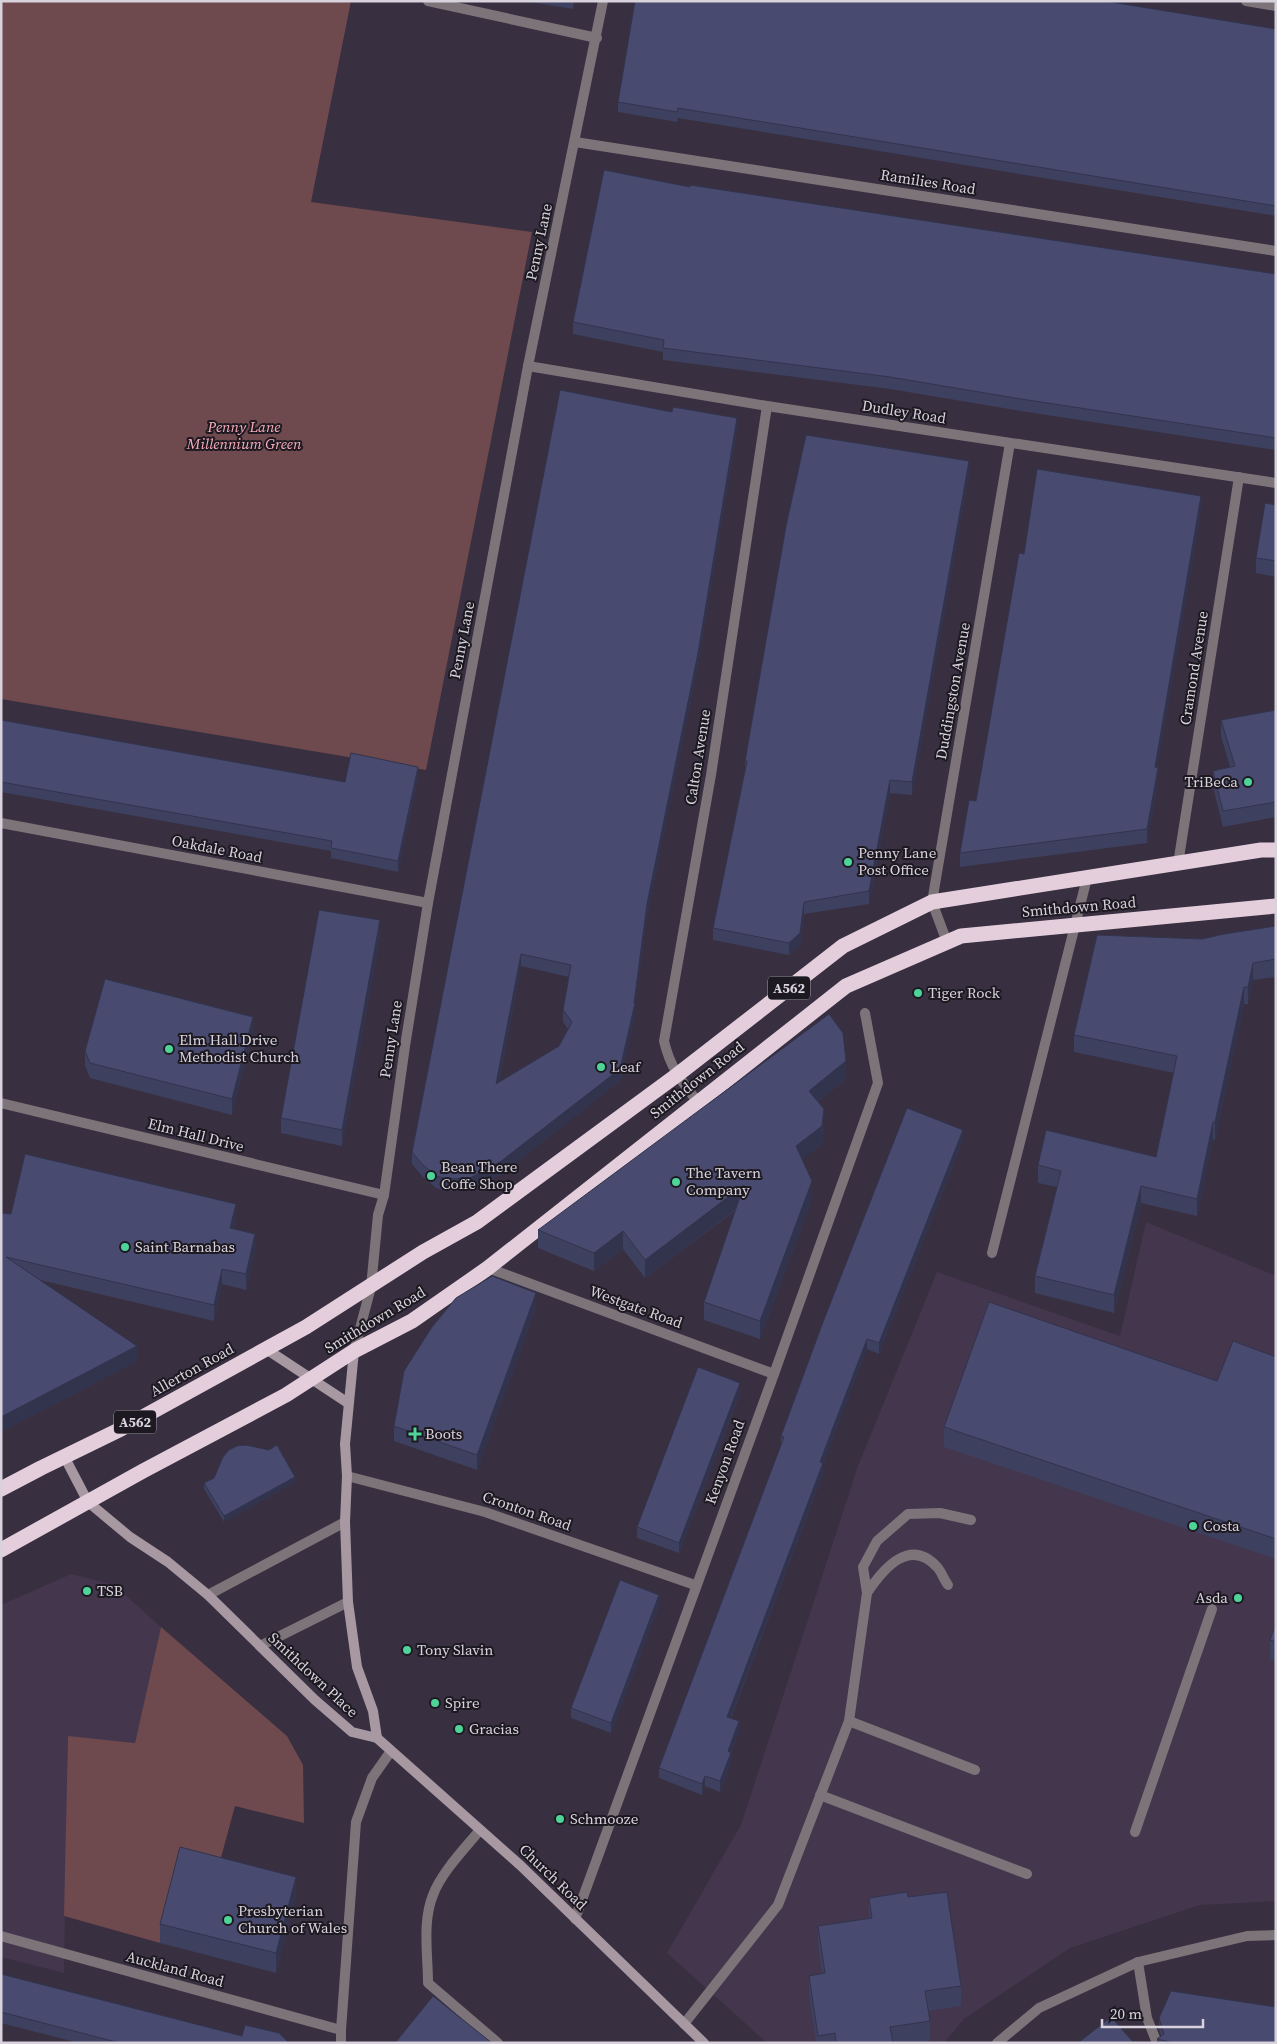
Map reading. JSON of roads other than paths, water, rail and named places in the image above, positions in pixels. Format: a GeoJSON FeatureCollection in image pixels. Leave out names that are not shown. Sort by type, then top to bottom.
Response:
{"type":"FeatureCollection","features":[{"type":"Feature","properties":{"kind":"highway","name":"Smithdown Road"},"geometry":{"type":"LineString","coordinates":[[266,1349],[371,1287],[423,1252],[477,1222],[677,1075],[843,946],[932,902],[1261,850],[1276,850]]}},
{"type":"Feature","properties":{"kind":"highway","name":"Smithdown Road"},"geometry":{"type":"LineString","coordinates":[[88,1502],[286,1395],[354,1351],[412,1320],[488,1268],[846,986],[962,936],[1276,906]]}},
{"type":"Feature","properties":{"kind":"highway","name":"Allerton Road"},"geometry":{"type":"LineString","coordinates":[[1,1489],[121,1429],[266,1349]]}},
{"type":"Feature","properties":{"kind":"highway","name":"A562"},"geometry":{"type":"LineString","coordinates":[[1,1550],[88,1502]]}},
{"type":"Feature","properties":{"kind":"street"},"geometry":{"type":"LineString","coordinates":[[428,1],[597,38]]}},
{"type":"Feature","properties":{"kind":"street","name":"Penny Lane"},"geometry":{"type":"LineString","coordinates":[[354,1351],[371,1287],[378,1215],[384,1195],[428,903],[528,366],[597,38],[603,1]]}},
{"type":"Feature","properties":{"kind":"street"},"geometry":{"type":"LineString","coordinates":[[1246,1],[1276,6]]}},
{"type":"Feature","properties":{"kind":"street","name":"Ramilies Road"},"geometry":{"type":"LineString","coordinates":[[575,142],[1276,251]]}},
{"type":"Feature","properties":{"kind":"street","name":"Dudley Road"},"geometry":{"type":"LineString","coordinates":[[528,366],[767,406],[1276,483]]}},
{"type":"Feature","properties":{"kind":"street","name":"Calton Avenue"},"geometry":{"type":"LineString","coordinates":[[698,1102],[677,1075],[668,1059],[664,1041],[711,775],[767,406]]}},
{"type":"Feature","properties":{"kind":"street","name":"Duddingston Avenue"},"geometry":{"type":"LineString","coordinates":[[932,902],[1010,443]]}},
{"type":"Feature","properties":{"kind":"street","name":"Cramond Avenue"},"geometry":{"type":"LineString","coordinates":[[1178,864],[1239,478]]}},
{"type":"Feature","properties":{"kind":"street","name":"Oakdale Road"},"geometry":{"type":"LineString","coordinates":[[1,823],[428,903]]}},
{"type":"Feature","properties":{"kind":"street"},"geometry":{"type":"LineString","coordinates":[[992,1253],[1087,878]]}},
{"type":"Feature","properties":{"kind":"street"},"geometry":{"type":"LineString","coordinates":[[932,902],[947,942]]}},
{"type":"Feature","properties":{"kind":"street","name":"Kenyon Road"},"geometry":{"type":"LineString","coordinates":[[575,1919],[878,1083],[865,1013]]}},
{"type":"Feature","properties":{"kind":"street","name":"Elm Hall Drive"},"geometry":{"type":"LineString","coordinates":[[1,1103],[338,1186],[384,1195]]}},
{"type":"Feature","properties":{"kind":"street","name":"Westgate Road"},"geometry":{"type":"LineString","coordinates":[[488,1268],[774,1374]]}},
{"type":"Feature","properties":{"kind":"street"},"geometry":{"type":"LineString","coordinates":[[266,1349],[348,1403]]}},
{"type":"Feature","properties":{"kind":"street","name":"Smithdown Place"},"geometry":{"type":"LineString","coordinates":[[64,1456],[88,1502],[130,1537],[168,1562],[208,1595],[352,1732],[377,1738],[373,1711],[357,1667],[348,1602],[345,1444],[354,1351]]}},
{"type":"Feature","properties":{"kind":"street","name":"Cronton Road"},"geometry":{"type":"LineString","coordinates":[[347,1476],[485,1512],[695,1585]]}},
{"type":"Feature","properties":{"kind":"street"},"geometry":{"type":"LineString","coordinates":[[684,2024],[778,1904],[848,1721],[867,1593],[863,1567],[877,1541],[908,1514],[940,1513],[971,1520]]}},
{"type":"Feature","properties":{"kind":"street"},"geometry":{"type":"LineString","coordinates":[[208,1595],[346,1522]]}},
{"type":"Feature","properties":{"kind":"street"},"geometry":{"type":"LineString","coordinates":[[867,1593],[879,1575],[892,1563],[907,1555],[924,1557],[938,1568],[948,1585]]}},
{"type":"Feature","properties":{"kind":"street"},"geometry":{"type":"LineString","coordinates":[[260,1646],[348,1602]]}},
{"type":"Feature","properties":{"kind":"street"},"geometry":{"type":"LineString","coordinates":[[1135,1832],[1212,1609]]}},
{"type":"Feature","properties":{"kind":"street"},"geometry":{"type":"LineString","coordinates":[[848,1721],[975,1770]]}},
{"type":"Feature","properties":{"kind":"street","name":"Church Road"},"geometry":{"type":"LineString","coordinates":[[377,1738],[520,1866],[704,2043]]}},
{"type":"Feature","properties":{"kind":"street"},"geometry":{"type":"LineString","coordinates":[[341,2043],[340,2030],[356,1822],[372,1778],[391,1751]]}},
{"type":"Feature","properties":{"kind":"street"},"geometry":{"type":"LineString","coordinates":[[820,1794],[1027,1874]]}},
{"type":"Feature","properties":{"kind":"street"},"geometry":{"type":"LineString","coordinates":[[480,1830],[454,1861],[433,1895],[427,1924],[428,1983],[498,2043]]}},
{"type":"Feature","properties":{"kind":"street"},"geometry":{"type":"LineString","coordinates":[[998,2043],[1039,2008],[1138,1962],[1247,1936],[1276,1935]]}},
{"type":"Feature","properties":{"kind":"street","name":"Auckland Road"},"geometry":{"type":"LineString","coordinates":[[1,1936],[340,2030]]}},
{"type":"Feature","properties":{"kind":"street"},"geometry":{"type":"LineString","coordinates":[[1138,1962],[1147,2018],[1157,2043]]}},
{"type":"Feature","properties":{"kind":"place","name":"TriBeCa"},"geometry":{"type":"Point","coordinates":[1248,782]}},
{"type":"Feature","properties":{"kind":"place","name":"Penny Lane Post Office"},"geometry":{"type":"Point","coordinates":[848,862]}},
{"type":"Feature","properties":{"kind":"place","name":"Tiger Rock"},"geometry":{"type":"Point","coordinates":[918,993]}},
{"type":"Feature","properties":{"kind":"place","name":"Elm Hall Drive Methodist Church"},"geometry":{"type":"Point","coordinates":[169,1049]}},
{"type":"Feature","properties":{"kind":"place","name":"Leaf"},"geometry":{"type":"Point","coordinates":[601,1067]}},
{"type":"Feature","properties":{"kind":"place","name":"Bean There Coffe Shop"},"geometry":{"type":"Point","coordinates":[431,1176]}},
{"type":"Feature","properties":{"kind":"place","name":"The Tavern Company"},"geometry":{"type":"Point","coordinates":[676,1182]}},
{"type":"Feature","properties":{"kind":"place","name":"Saint Barnabas"},"geometry":{"type":"Point","coordinates":[125,1247]}},
{"type":"Feature","properties":{"kind":"place","name":"Boots"},"geometry":{"type":"Point","coordinates":[415,1434]}},
{"type":"Feature","properties":{"kind":"place","name":"Costa"},"geometry":{"type":"Point","coordinates":[1193,1526]}},
{"type":"Feature","properties":{"kind":"place","name":"TSB"},"geometry":{"type":"Point","coordinates":[87,1591]}},
{"type":"Feature","properties":{"kind":"place","name":"Asda"},"geometry":{"type":"Point","coordinates":[1238,1598]}},
{"type":"Feature","properties":{"kind":"place","name":"Tony Slavin"},"geometry":{"type":"Point","coordinates":[407,1650]}},
{"type":"Feature","properties":{"kind":"place","name":"Spire"},"geometry":{"type":"Point","coordinates":[435,1703]}},
{"type":"Feature","properties":{"kind":"place","name":"Gracias"},"geometry":{"type":"Point","coordinates":[459,1729]}},
{"type":"Feature","properties":{"kind":"place","name":"Schmooze"},"geometry":{"type":"Point","coordinates":[560,1819]}},
{"type":"Feature","properties":{"kind":"place","name":"Presbyterian Church of Wales"},"geometry":{"type":"Point","coordinates":[228,1920]}},
{"type":"Feature","properties":{"kind":"park label","name":"Penny Lane Millennium Green"},"geometry":{"type":"Point","coordinates":[244,436]}}]}
